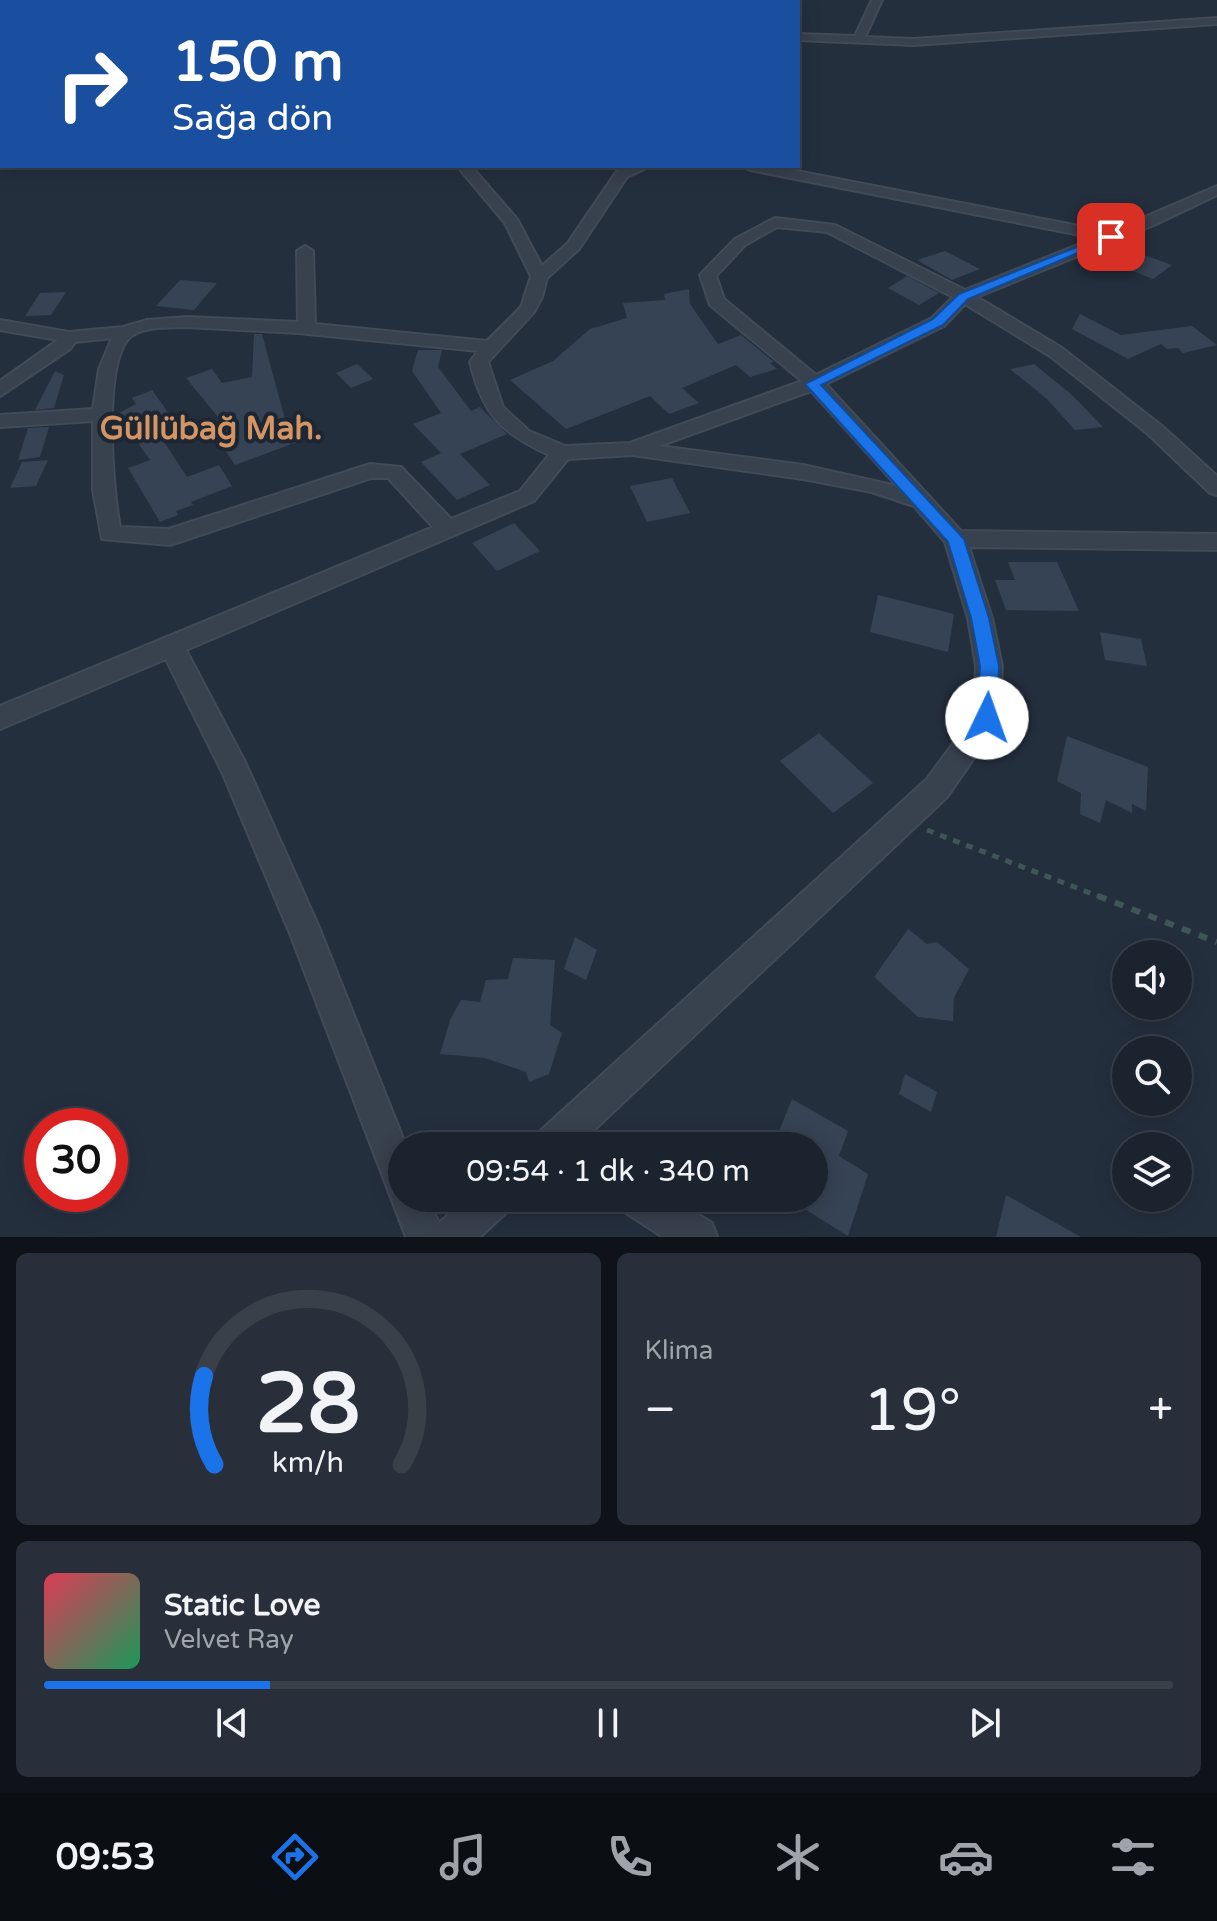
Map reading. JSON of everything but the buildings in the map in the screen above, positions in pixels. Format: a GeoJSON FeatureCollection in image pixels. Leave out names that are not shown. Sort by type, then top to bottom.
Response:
{"type":"FeatureCollection","features":[{"type":"Feature","properties":{"kind":"street"},"geometry":{"type":"LineString","coordinates":[[858,41],[877,0]]}},
{"type":"Feature","properties":{"kind":"street"},"geometry":{"type":"LineString","coordinates":[[800,37],[914,42],[1217,21]]}},
{"type":"Feature","properties":{"kind":"street"},"geometry":{"type":"LineString","coordinates":[[471,168],[525,242],[539,276]]}},
{"type":"Feature","properties":{"kind":"street"},"geometry":{"type":"LineString","coordinates":[[638,168],[622,174],[574,246],[539,276],[532,302],[507,332],[489,347],[479,362],[495,409],[522,435],[562,453],[632,449],[803,472],[875,486],[922,501]]}},
{"type":"Feature","properties":{"kind":"street"},"geometry":{"type":"LineString","coordinates":[[760,168],[1111,237]]}},
{"type":"Feature","properties":{"kind":"street"},"geometry":{"type":"LineString","coordinates":[[632,449],[812,384],[938,322],[964,296],[1217,190]]}},
{"type":"Feature","properties":{"kind":"street"},"geometry":{"type":"LineString","coordinates":[[567,1132],[937,788],[987,718],[989,666],[980,618],[955,539],[801,369],[716,301],[708,275],[740,242],[775,222],[830,228],[964,296],[1056,352],[1155,430],[1217,488]]}},
{"type":"Feature","properties":{"kind":"street"},"geometry":{"type":"LineString","coordinates":[[305,251],[307,330]]}},
{"type":"Feature","properties":{"kind":"street"},"geometry":{"type":"LineString","coordinates":[[448,530],[394,472],[370,471],[170,537],[110,534],[103,508],[106,375],[117,343],[126,332],[135,327],[192,322],[240,323],[489,347]]}},
{"type":"Feature","properties":{"kind":"street"},"geometry":{"type":"LineString","coordinates":[[0,325],[69,337],[126,332]]}},
{"type":"Feature","properties":{"kind":"street"},"geometry":{"type":"LineString","coordinates":[[0,390],[64,345],[69,337]]}},
{"type":"Feature","properties":{"kind":"street"},"geometry":{"type":"LineString","coordinates":[[0,421],[103,414]]}},
{"type":"Feature","properties":{"kind":"street"},"geometry":{"type":"LineString","coordinates":[[0,718],[527,496],[562,453]]}},
{"type":"Feature","properties":{"kind":"street"},"geometry":{"type":"LineString","coordinates":[[955,539],[1217,542]]}},
{"type":"Feature","properties":{"kind":"street"},"geometry":{"type":"LineString","coordinates":[[172,647],[236,772],[307,936],[388,1146]]}},
{"type":"Feature","properties":{"kind":"street"},"geometry":{"type":"LineString","coordinates":[[414,1212],[425,1237]]}},
{"type":"Feature","properties":{"kind":"street"},"geometry":{"type":"LineString","coordinates":[[452,1237],[480,1212]]}},
{"type":"Feature","properties":{"kind":"street"},"geometry":{"type":"LineString","coordinates":[[658,1212],[698,1237]]}},
{"type":"Feature","properties":{"kind":"path"},"geometry":{"type":"LineString","coordinates":[[902,821],[1217,942]]}},
{"type":"Feature","properties":{"kind":"district","name":"Güllübağ Mah."},"geometry":{"type":"Point","coordinates":[211,429]}},
{"type":"Feature","properties":{"kind":"route"},"geometry":{"type":"LineString","coordinates":[[987,718],[989,666],[980,618],[955,539],[812,384],[938,322],[964,296],[1111,237]]}}]}
